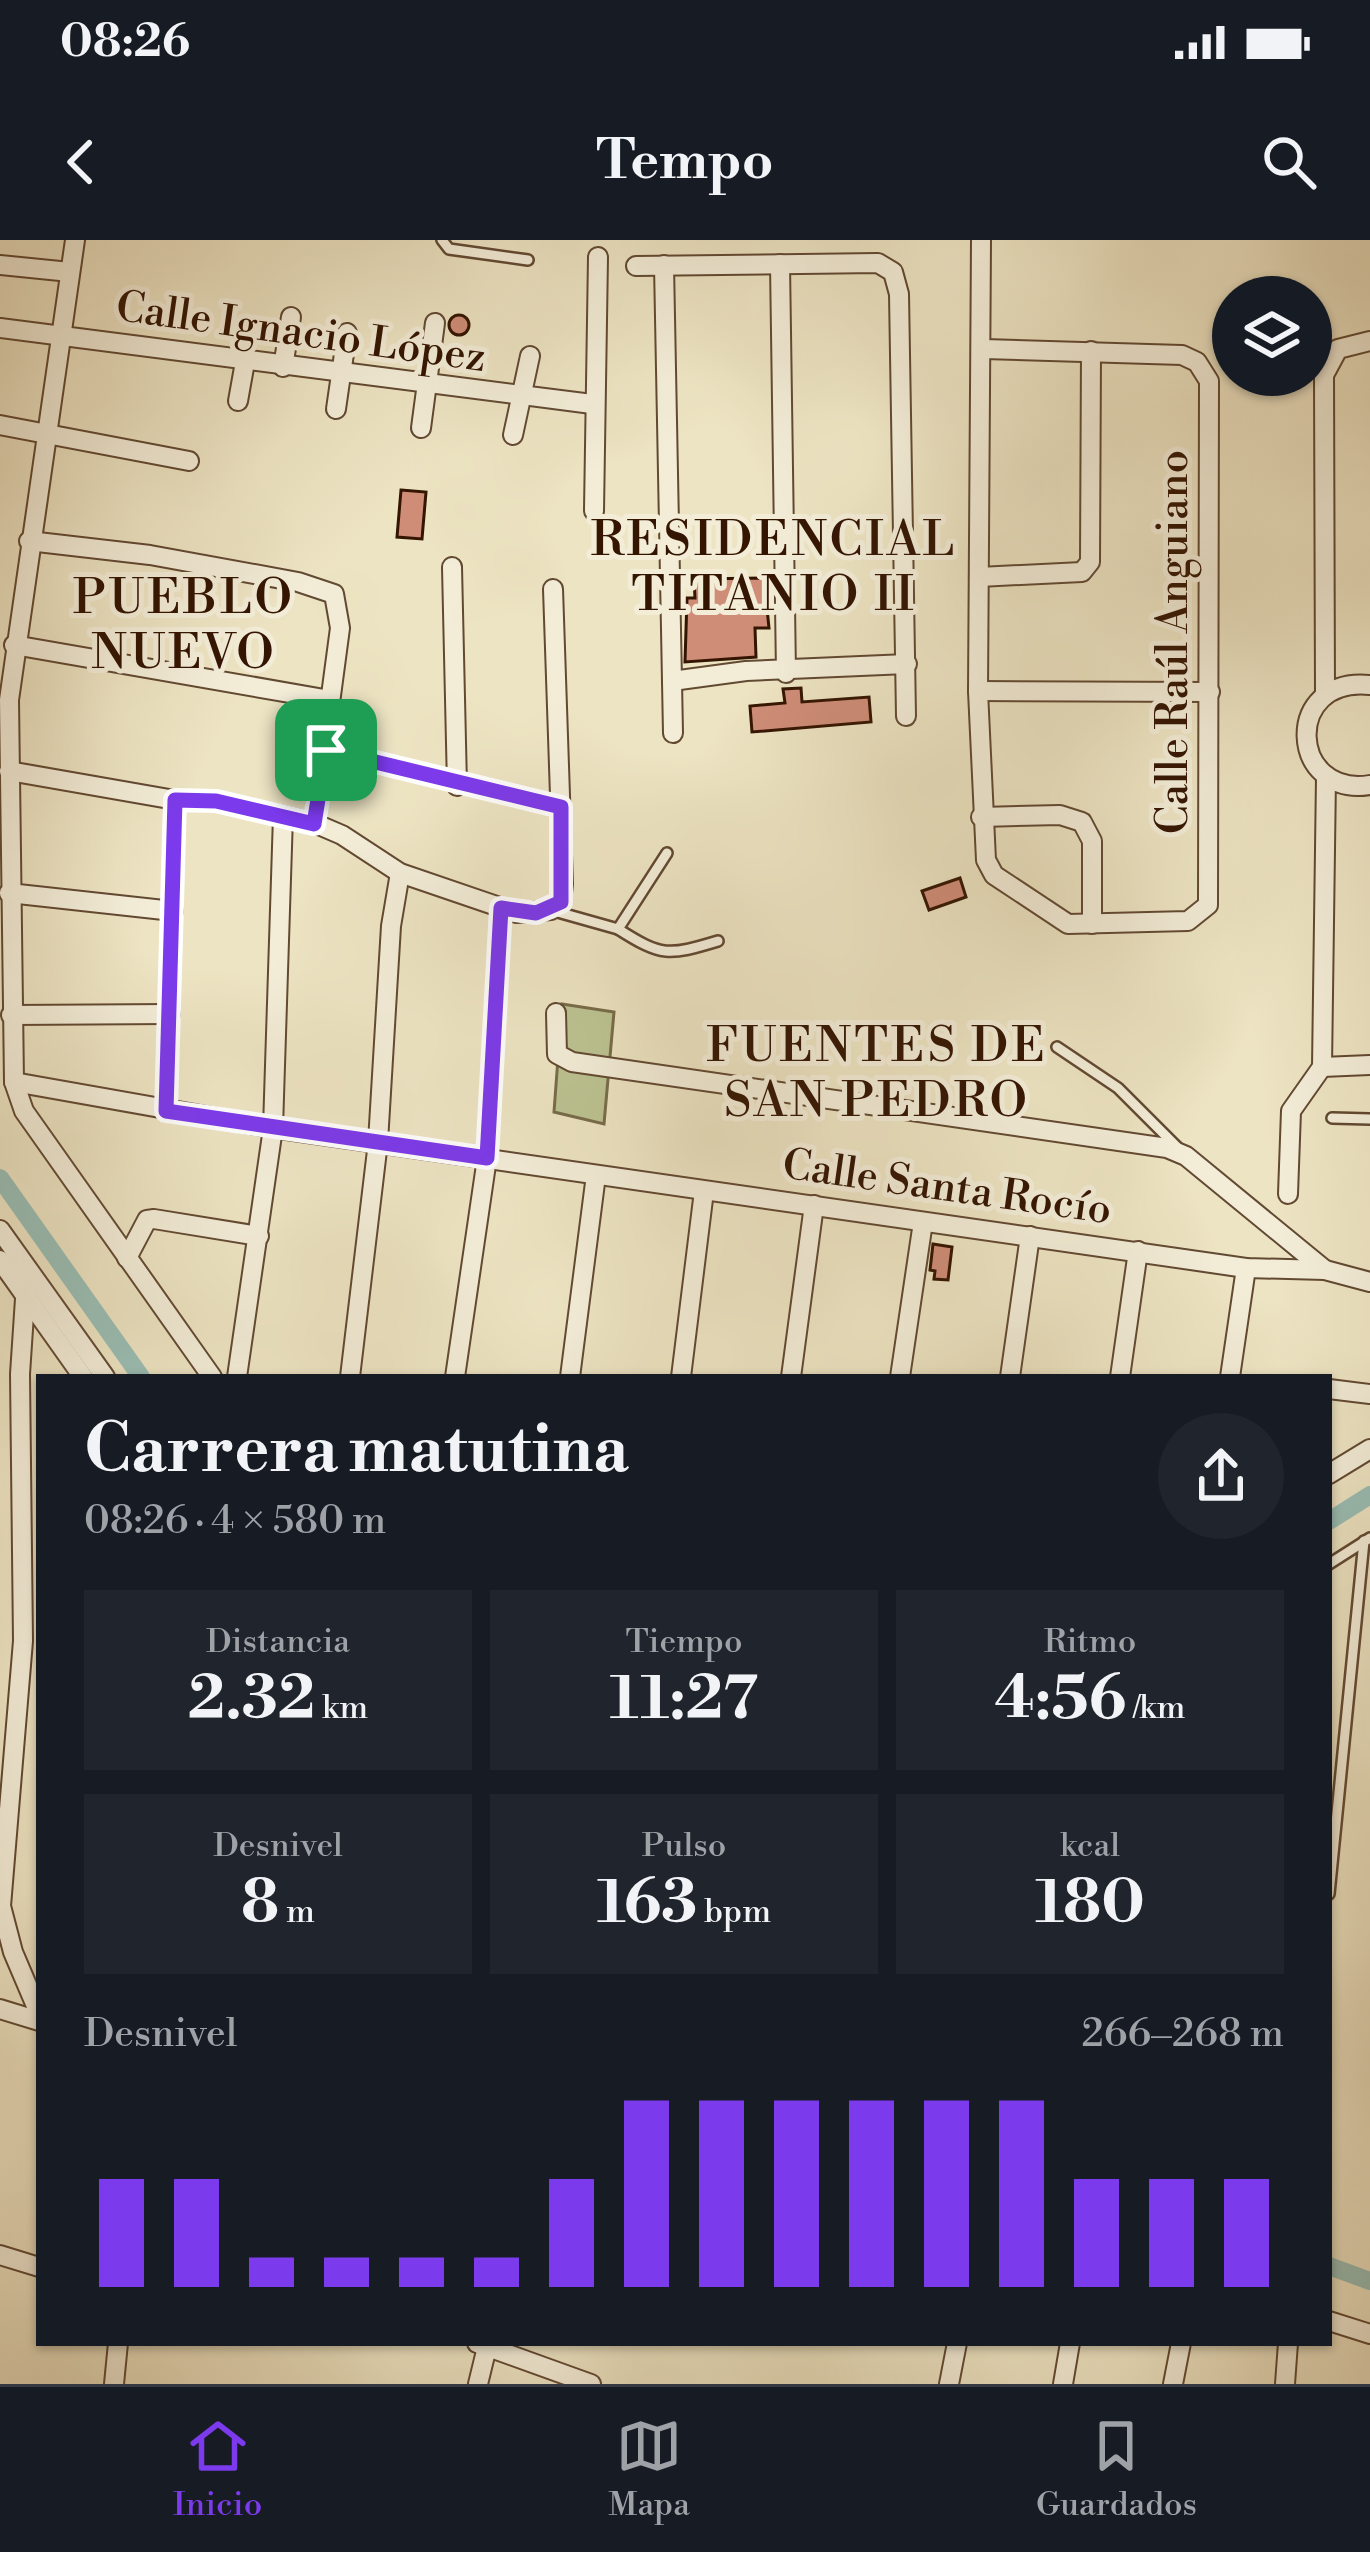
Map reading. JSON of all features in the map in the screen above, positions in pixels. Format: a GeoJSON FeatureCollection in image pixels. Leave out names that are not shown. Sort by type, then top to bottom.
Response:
{"type":"FeatureCollection","features":[{"type":"Feature","properties":{"kind":"street"},"geometry":{"type":"LineString","coordinates":[[75,240],[14,645],[5,962],[14,1082],[24,1111],[210,1374]]}},
{"type":"Feature","properties":{"kind":"street"},"geometry":{"type":"LineString","coordinates":[[764,240],[772,264],[786,673]]}},
{"type":"Feature","properties":{"kind":"street"},"geometry":{"type":"LineString","coordinates":[[981,240],[981,817],[1060,814],[1082,821],[1092,841],[1093,923]]}},
{"type":"Feature","properties":{"kind":"street"},"geometry":{"type":"LineString","coordinates":[[594,511],[592,404],[598,257]]}},
{"type":"Feature","properties":{"kind":"street"},"geometry":{"type":"LineString","coordinates":[[636,266],[878,263],[893,272],[898,294],[906,716]]}},
{"type":"Feature","properties":{"kind":"street"},"geometry":{"type":"LineString","coordinates":[[0,265],[70,272]]}},
{"type":"Feature","properties":{"kind":"street"},"geometry":{"type":"LineString","coordinates":[[664,266],[673,733]]}},
{"type":"Feature","properties":{"kind":"street"},"geometry":{"type":"LineString","coordinates":[[284,368],[291,317]]}},
{"type":"Feature","properties":{"kind":"street"},"geometry":{"type":"LineString","coordinates":[[421,428],[436,323]]}},
{"type":"Feature","properties":{"kind":"street","name":"Calle Ignacio López"},"geometry":{"type":"LineString","coordinates":[[0,328],[284,368],[429,382],[520,399],[592,404]]}},
{"type":"Feature","properties":{"kind":"street"},"geometry":{"type":"LineString","coordinates":[[337,409],[347,333]]}},
{"type":"Feature","properties":{"kind":"street"},"geometry":{"type":"LineString","coordinates":[[1325,694],[1324,375],[1338,349],[1370,341]]}},
{"type":"Feature","properties":{"kind":"street","name":"Calle Raúl Anguiano"},"geometry":{"type":"LineString","coordinates":[[981,817],[986,860],[994,874],[1052,919],[1188,921],[1208,905],[1209,380],[1197,362],[1182,355],[984,349]]}},
{"type":"Feature","properties":{"kind":"street"},"geometry":{"type":"LineString","coordinates":[[979,578],[1067,576],[1082,572],[1090,562],[1091,351]]}},
{"type":"Feature","properties":{"kind":"street"},"geometry":{"type":"LineString","coordinates":[[513,435],[530,356]]}},
{"type":"Feature","properties":{"kind":"street"},"geometry":{"type":"LineString","coordinates":[[238,401],[245,362]]}},
{"type":"Feature","properties":{"kind":"street"},"geometry":{"type":"LineString","coordinates":[[0,425],[189,460]]}},
{"type":"Feature","properties":{"kind":"street"},"geometry":{"type":"LineString","coordinates":[[28,542],[150,555],[319,587],[339,601],[340,628],[314,824]]}},
{"type":"Feature","properties":{"kind":"street"},"geometry":{"type":"LineString","coordinates":[[452,567],[457,786]]}},
{"type":"Feature","properties":{"kind":"street"},"geometry":{"type":"LineString","coordinates":[[9,771],[175,800],[216,801],[283,816],[314,824],[400,873],[517,913],[551,910],[561,902],[563,884],[553,589]]}},
{"type":"Feature","properties":{"kind":"street"},"geometry":{"type":"LineString","coordinates":[[14,645],[330,700]]}},
{"type":"Feature","properties":{"kind":"street"},"geometry":{"type":"LineString","coordinates":[[672,681],[746,671],[786,673],[907,664]]}},
{"type":"Feature","properties":{"kind":"street"},"geometry":{"type":"LineString","coordinates":[[1370,685],[1339,687],[1325,694],[1308,720],[1306,736],[1315,765],[1326,776],[1351,787],[1370,785]]}},
{"type":"Feature","properties":{"kind":"street"},"geometry":{"type":"LineString","coordinates":[[978,691],[1210,692]]}},
{"type":"Feature","properties":{"kind":"street"},"geometry":{"type":"LineString","coordinates":[[326,750],[457,786],[561,807]]}},
{"type":"Feature","properties":{"kind":"street"},"geometry":{"type":"LineString","coordinates":[[1288,1194],[1291,1111],[1322,1066],[1326,776]]}},
{"type":"Feature","properties":{"kind":"street"},"geometry":{"type":"LineString","coordinates":[[166,1111],[175,800]]}},
{"type":"Feature","properties":{"kind":"street"},"geometry":{"type":"LineString","coordinates":[[237,1374],[273,1128],[283,816]]}},
{"type":"Feature","properties":{"kind":"street"},"geometry":{"type":"LineString","coordinates":[[350,1374],[378,1142],[391,926],[400,873]]}},
{"type":"Feature","properties":{"kind":"street"},"geometry":{"type":"LineString","coordinates":[[9,893],[173,911]]}},
{"type":"Feature","properties":{"kind":"street"},"geometry":{"type":"LineString","coordinates":[[455,1374],[487,1158],[501,908]]}},
{"type":"Feature","properties":{"kind":"street"},"geometry":{"type":"LineString","coordinates":[[556,1012],[557,1054],[572,1062],[1145,1142],[1186,1156],[1325,1270]]}},
{"type":"Feature","properties":{"kind":"street"},"geometry":{"type":"LineString","coordinates":[[11,1015],[170,1014]]}},
{"type":"Feature","properties":{"kind":"street"},"geometry":{"type":"LineString","coordinates":[[1322,1066],[1370,1066]]}},
{"type":"Feature","properties":{"kind":"street","name":"Calle Santa Rocío"},"geometry":{"type":"LineString","coordinates":[[14,1082],[273,1128],[1246,1268],[1325,1270],[1370,1282]]}},
{"type":"Feature","properties":{"kind":"street"},"geometry":{"type":"LineString","coordinates":[[570,1374],[596,1175]]}},
{"type":"Feature","properties":{"kind":"street"},"geometry":{"type":"LineString","coordinates":[[681,1374],[704,1191]]}},
{"type":"Feature","properties":{"kind":"street"},"geometry":{"type":"LineString","coordinates":[[791,1374],[814,1205]]}},
{"type":"Feature","properties":{"kind":"street"},"geometry":{"type":"LineString","coordinates":[[127,1258],[147,1220],[259,1236]]}},
{"type":"Feature","properties":{"kind":"street"},"geometry":{"type":"LineString","coordinates":[[900,1374],[923,1222]]}},
{"type":"Feature","properties":{"kind":"street"},"geometry":{"type":"LineString","coordinates":[[0,1230],[102,1374]]}},
{"type":"Feature","properties":{"kind":"street"},"geometry":{"type":"LineString","coordinates":[[1010,1374],[1030,1236]]}},
{"type":"Feature","properties":{"kind":"street"},"geometry":{"type":"LineString","coordinates":[[1120,1374],[1138,1251]]}},
{"type":"Feature","properties":{"kind":"street"},"geometry":{"type":"LineString","coordinates":[[0,1260],[81,1374]]}},
{"type":"Feature","properties":{"kind":"street"},"geometry":{"type":"LineString","coordinates":[[1230,1374],[1246,1268]]}},
{"type":"Feature","properties":{"kind":"street"},"geometry":{"type":"LineString","coordinates":[[27,1269],[10,1374],[10,1406],[23,1618],[31,1642],[2,1877],[3,1928],[36,2010]]}},
{"type":"Feature","properties":{"kind":"street"},"geometry":{"type":"LineString","coordinates":[[1332,1389],[1370,1394]]}},
{"type":"Feature","properties":{"kind":"street"},"geometry":{"type":"LineString","coordinates":[[1332,1472],[1370,1449]]}},
{"type":"Feature","properties":{"kind":"street"},"geometry":{"type":"LineString","coordinates":[[0,1616],[23,1618]]}},
{"type":"Feature","properties":{"kind":"street"},"geometry":{"type":"LineString","coordinates":[[0,2009],[36,2016]]}},
{"type":"Feature","properties":{"kind":"street"},"geometry":{"type":"LineString","coordinates":[[0,2255],[36,2265]]}},
{"type":"Feature","properties":{"kind":"street"},"geometry":{"type":"LineString","coordinates":[[1332,2321],[1370,2334]]}},
{"type":"Feature","properties":{"kind":"street"},"geometry":{"type":"LineString","coordinates":[[114,2384],[118,2346]]}},
{"type":"Feature","properties":{"kind":"street"},"geometry":{"type":"LineString","coordinates":[[478,2384],[482,2346]]}},
{"type":"Feature","properties":{"kind":"street"},"geometry":{"type":"LineString","coordinates":[[485,2346],[591,2384]]}},
{"type":"Feature","properties":{"kind":"street"},"geometry":{"type":"LineString","coordinates":[[949,2384],[956,2346]]}},
{"type":"Feature","properties":{"kind":"street"},"geometry":{"type":"LineString","coordinates":[[1063,2384],[1069,2346]]}},
{"type":"Feature","properties":{"kind":"street"},"geometry":{"type":"LineString","coordinates":[[1173,2384],[1180,2346]]}},
{"type":"Feature","properties":{"kind":"street"},"geometry":{"type":"LineString","coordinates":[[1285,2384],[1288,2346]]}},
{"type":"Feature","properties":{"kind":"lane"},"geometry":{"type":"LineString","coordinates":[[442,240],[449,249],[528,260]]}},
{"type":"Feature","properties":{"kind":"lane"},"geometry":{"type":"LineString","coordinates":[[618,928],[667,853]]}},
{"type":"Feature","properties":{"kind":"lane"},"geometry":{"type":"LineString","coordinates":[[551,910],[618,928],[653,951],[671,955],[718,940]]}},
{"type":"Feature","properties":{"kind":"lane"},"geometry":{"type":"LineString","coordinates":[[1057,1048],[1118,1088],[1186,1156]]}},
{"type":"Feature","properties":{"kind":"lane"},"geometry":{"type":"LineString","coordinates":[[1332,1118],[1370,1119]]}},
{"type":"Feature","properties":{"kind":"lane"},"geometry":{"type":"LineString","coordinates":[[1332,1562],[1367,1540]]}},
{"type":"Feature","properties":{"kind":"lane"},"geometry":{"type":"LineString","coordinates":[[1332,1866],[1367,1540]]}},
{"type":"Feature","properties":{"kind":"green space"},"geometry":{"type":"Polygon","coordinates":[[[562,1004],[614,1012],[604,1124],[554,1112],[562,1004]]]}},
{"type":"Feature","properties":{"kind":"building"},"geometry":{"type":"Polygon","coordinates":[[[459,315],[469,325],[459,335],[449,325],[459,315]]]}},
{"type":"Feature","properties":{"kind":"building"},"geometry":{"type":"Polygon","coordinates":[[[401,490],[426,492],[422,539],[397,537],[401,490]]]}},
{"type":"Feature","properties":{"kind":"building"},"geometry":{"type":"Polygon","coordinates":[[[764,578],[769,628],[755,628],[756,657],[685,662],[687,598],[695,598],[694,579],[764,578]]]}},
{"type":"Feature","properties":{"kind":"building"},"geometry":{"type":"Polygon","coordinates":[[[801,688],[802,702],[869,697],[871,722],[752,732],[750,706],[785,703],[783,689],[801,688]]]}},
{"type":"Feature","properties":{"kind":"building"},"geometry":{"type":"Polygon","coordinates":[[[960,878],[966,897],[929,910],[922,891],[960,878]]]}},
{"type":"Feature","properties":{"kind":"building"},"geometry":{"type":"Polygon","coordinates":[[[933,1244],[952,1247],[948,1280],[934,1279],[935,1271],[930,1270],[933,1244]]]}},
{"type":"Feature","properties":{"kind":"waterway"},"geometry":{"type":"LineString","coordinates":[[0,1178],[139,1374]]}},
{"type":"Feature","properties":{"kind":"waterway"},"geometry":{"type":"LineString","coordinates":[[1332,1519],[1370,1495]]}},
{"type":"Feature","properties":{"kind":"waterway"},"geometry":{"type":"LineString","coordinates":[[1332,2267],[1370,2281]]}},
{"type":"Feature","properties":{"kind":"district","name":"RESIDENCIAL TITANIO II"},"geometry":{"type":"Point","coordinates":[774,568]}},
{"type":"Feature","properties":{"kind":"district","name":"PUEBLO NUEVO"},"geometry":{"type":"Point","coordinates":[184,626]}},
{"type":"Feature","properties":{"kind":"district","name":"FUENTES DE SAN PEDRO"},"geometry":{"type":"Point","coordinates":[877,1074]}},
{"type":"Feature","properties":{"kind":"route"},"geometry":{"type":"LineString","coordinates":[[326,750],[457,786],[561,807],[561,902],[536,913],[501,908],[487,1158],[166,1111],[175,800],[246,806],[314,824],[326,750]]}}]}
